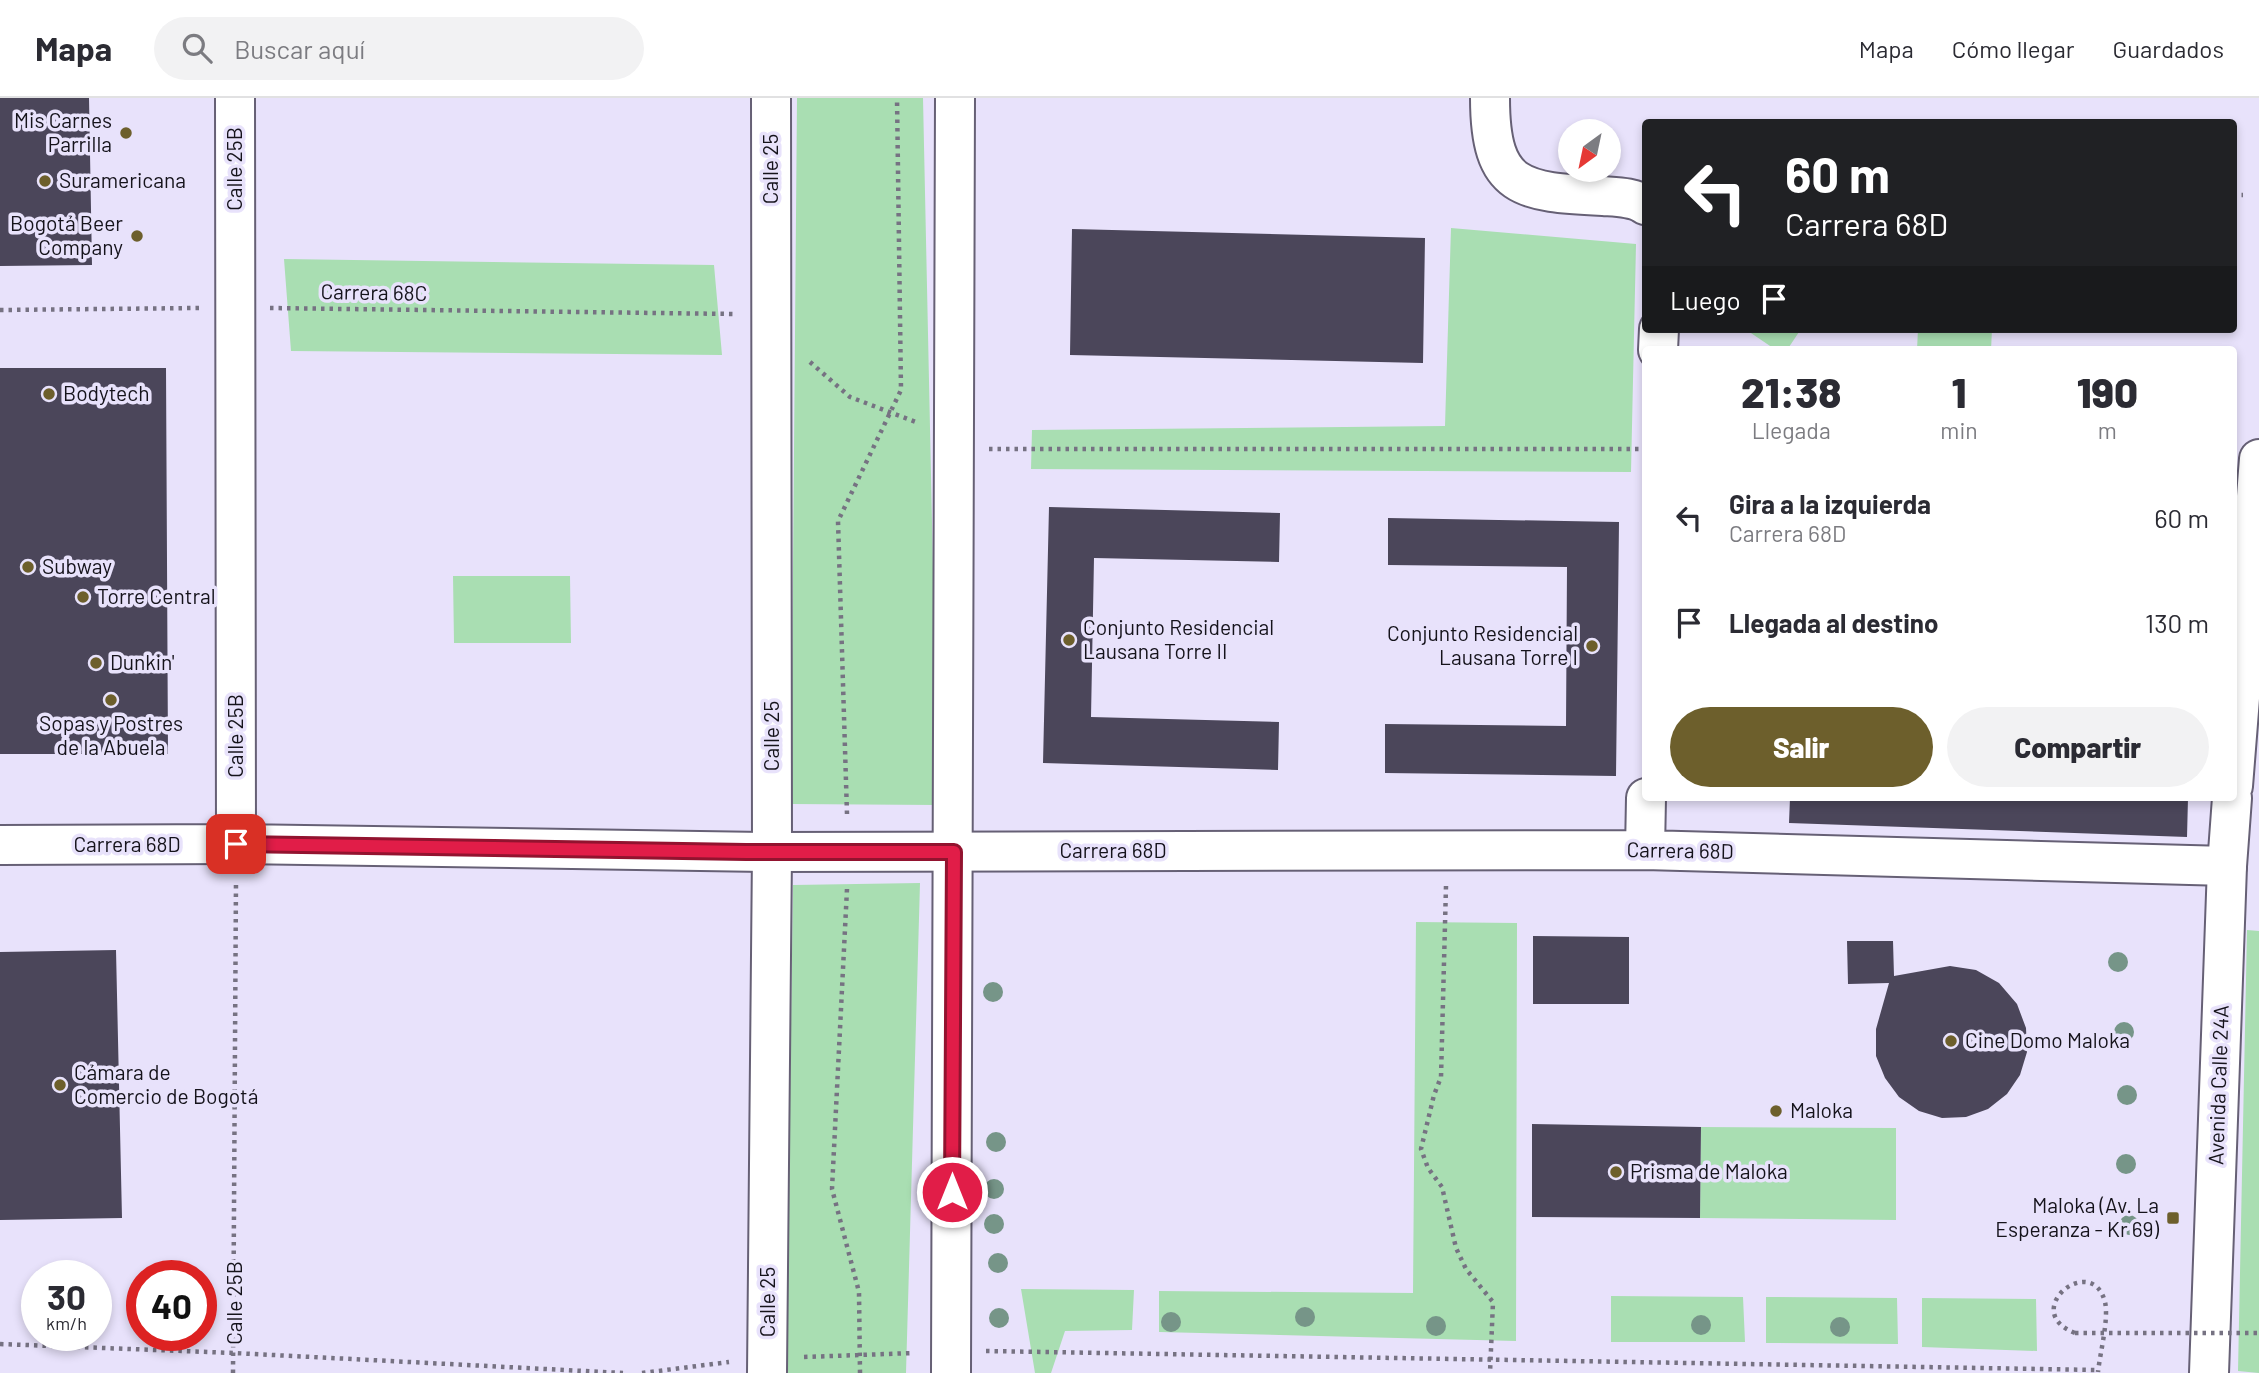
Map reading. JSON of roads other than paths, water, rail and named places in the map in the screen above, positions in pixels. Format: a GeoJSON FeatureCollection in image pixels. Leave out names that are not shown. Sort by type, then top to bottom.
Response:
{"type":"FeatureCollection","features":[{"type":"Feature","properties":{"kind":"street","name":"Calle 25B"},"geometry":{"type":"LineString","coordinates":[[235,98],[236,844]]}},
{"type":"Feature","properties":{"kind":"street","name":"Calle 25"},"geometry":{"type":"LineString","coordinates":[[767,1365],[772,852],[760,318],[771,98]]}},
{"type":"Feature","properties":{"kind":"street"},"geometry":{"type":"LineString","coordinates":[[951,1362],[956,98]]}},
{"type":"Feature","properties":{"kind":"street"},"geometry":{"type":"LineString","coordinates":[[1490,98],[1490,125],[1497,159],[1512,178],[1554,193],[1624,197],[1642,204]]}},
{"type":"Feature","properties":{"kind":"street"},"geometry":{"type":"LineString","coordinates":[[2237,736],[2259,459]]}},
{"type":"Feature","properties":{"kind":"street"},"geometry":{"type":"LineString","coordinates":[[1645,850],[1646,801]]}},
{"type":"Feature","properties":{"kind":"street","name":"Avenida Calle 24A"},"geometry":{"type":"LineString","coordinates":[[2209,1373],[2227,866],[2232,801]]}},
{"type":"Feature","properties":{"kind":"street","name":"Carrera 68D"},"geometry":{"type":"LineString","coordinates":[[0,845],[236,844],[772,852],[1645,850],[2227,866]]}},
{"type":"Feature","properties":{"kind":"place","name":"Mis Carnes Parrilla"},"geometry":{"type":"Point","coordinates":[126,133]}},
{"type":"Feature","properties":{"kind":"place","name":"Suramericana"},"geometry":{"type":"Point","coordinates":[45,181]}},
{"type":"Feature","properties":{"kind":"place","name":"Bogotá Beer Company"},"geometry":{"type":"Point","coordinates":[137,236]}},
{"type":"Feature","properties":{"kind":"place","name":"Bodytech"},"geometry":{"type":"Point","coordinates":[49,394]}},
{"type":"Feature","properties":{"kind":"place","name":"Subway"},"geometry":{"type":"Point","coordinates":[28,567]}},
{"type":"Feature","properties":{"kind":"place","name":"Torre Central"},"geometry":{"type":"Point","coordinates":[83,597]}},
{"type":"Feature","properties":{"kind":"place","name":"Conjunto Residencial Lausana Torre II"},"geometry":{"type":"Point","coordinates":[1069,640]}},
{"type":"Feature","properties":{"kind":"place","name":"Conjunto Residencial Lausana Torre I"},"geometry":{"type":"Point","coordinates":[1592,646]}},
{"type":"Feature","properties":{"kind":"place","name":"Dunkin'"},"geometry":{"type":"Point","coordinates":[96,663]}},
{"type":"Feature","properties":{"kind":"place","name":"Sopas y Postres de la Abuela"},"geometry":{"type":"Point","coordinates":[111,700]}},
{"type":"Feature","properties":{"kind":"place","name":"Cine Domo Maloka"},"geometry":{"type":"Point","coordinates":[1951,1041]}},
{"type":"Feature","properties":{"kind":"place","name":"Cámara de Comercio de Bogotá"},"geometry":{"type":"Point","coordinates":[60,1085]}},
{"type":"Feature","properties":{"kind":"place","name":"Maloka"},"geometry":{"type":"Point","coordinates":[1776,1111]}},
{"type":"Feature","properties":{"kind":"place","name":"Prisma de Maloka"},"geometry":{"type":"Point","coordinates":[1616,1172]}},
{"type":"Feature","properties":{"kind":"place","name":"Maloka (Av. La Esperanza - Kr 69)"},"geometry":{"type":"Point","coordinates":[2173,1218]}}]}
